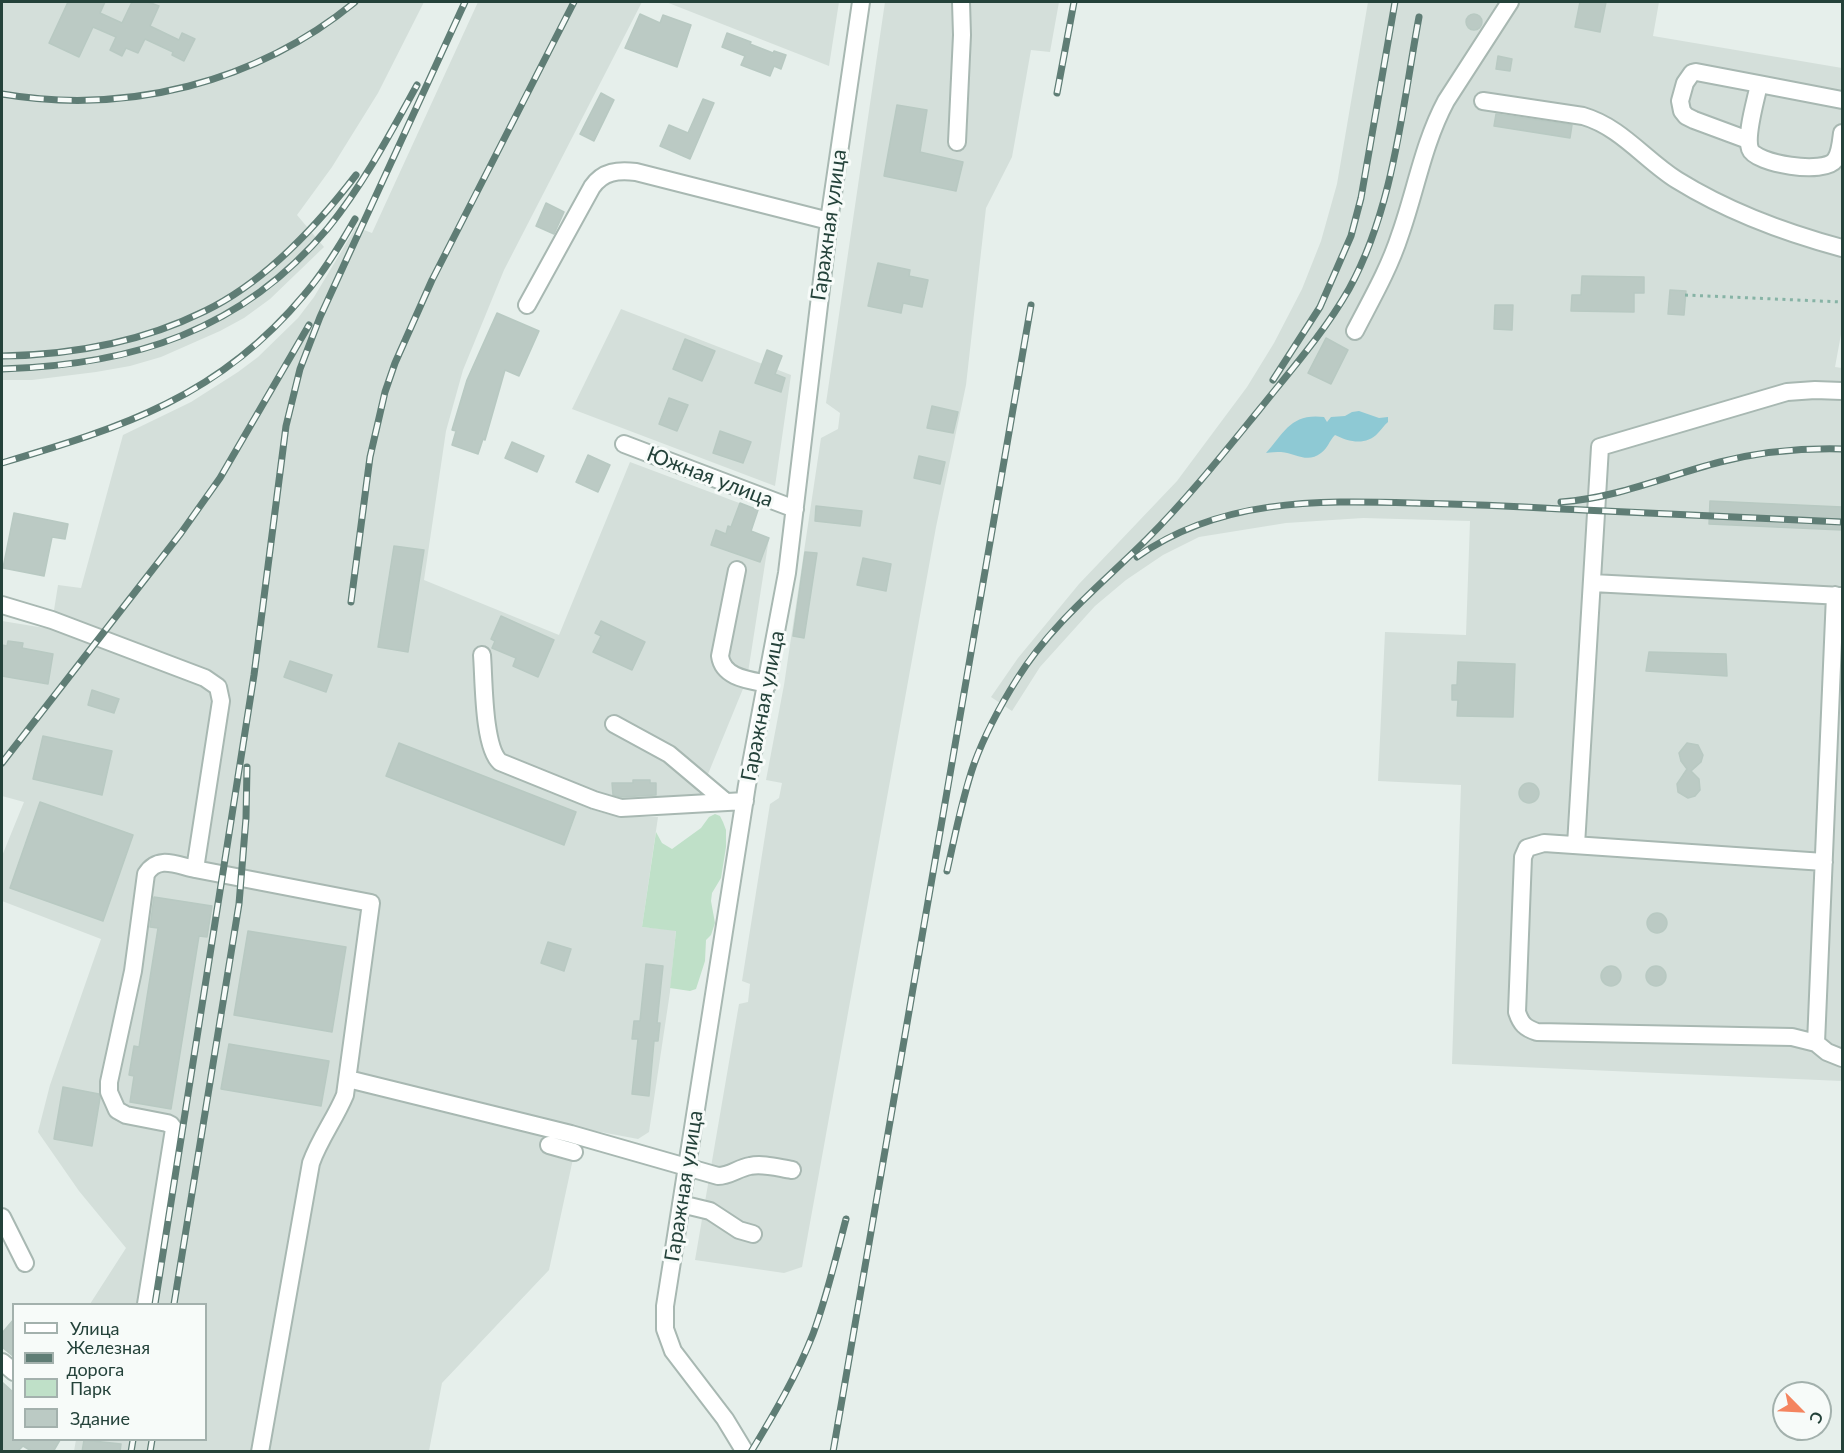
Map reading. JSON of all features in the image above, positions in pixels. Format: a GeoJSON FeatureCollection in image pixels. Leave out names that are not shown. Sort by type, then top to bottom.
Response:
{"type":"FeatureCollection","features":[{"type":"Feature","properties":{"kind":"street","name":"Гаражная улица"},"geometry":{"type":"LineString","coordinates":[[745,1452],[673,1351],[665,1329],[665,1306],[745,801],[787,573],[829,221],[861,2]]}},
{"type":"Feature","properties":{"kind":"street"},"geometry":{"type":"LineString","coordinates":[[957,142],[962,35],[961,2]]}},
{"type":"Feature","properties":{"kind":"street"},"geometry":{"type":"LineString","coordinates":[[1355,331],[1399,239],[1422,158],[1437,117],[1510,2]]}},
{"type":"Feature","properties":{"kind":"street"},"geometry":{"type":"LineString","coordinates":[[1748,140],[1686,116],[1682,111],[1680,101],[1688,77],[1696,72],[1842,100]]}},
{"type":"Feature","properties":{"kind":"street"},"geometry":{"type":"LineString","coordinates":[[1759,84],[1748,140],[1750,150],[1755,156],[1764,160],[1821,168],[1836,160],[1842,133]]}},
{"type":"Feature","properties":{"kind":"street"},"geometry":{"type":"LineString","coordinates":[[1483,100],[1583,116],[1599,121],[1615,130],[1675,179],[1706,197],[1762,221],[1842,248]]}},
{"type":"Feature","properties":{"kind":"street"},"geometry":{"type":"LineString","coordinates":[[527,305],[592,188],[598,179],[609,173],[636,172],[829,221]]}},
{"type":"Feature","properties":{"kind":"street"},"geometry":{"type":"LineString","coordinates":[[1576,845],[1600,447],[1787,393],[1815,390],[1842,391]]}},
{"type":"Feature","properties":{"kind":"street","name":"Южная улица"},"geometry":{"type":"LineString","coordinates":[[624,444],[795,509]]}},
{"type":"Feature","properties":{"kind":"street"},"geometry":{"type":"LineString","coordinates":[[737,570],[720,656],[721,662],[723,668],[731,674],[768,684]]}},
{"type":"Feature","properties":{"kind":"street"},"geometry":{"type":"LineString","coordinates":[[1592,583],[1838,596],[1816,1043]]}},
{"type":"Feature","properties":{"kind":"street"},"geometry":{"type":"LineString","coordinates":[[2,605],[52,620],[205,678],[218,687],[221,701],[195,868]]}},
{"type":"Feature","properties":{"kind":"street"},"geometry":{"type":"LineString","coordinates":[[482,655],[489,743],[495,758],[500,762],[607,805],[635,807],[745,801]]}},
{"type":"Feature","properties":{"kind":"street"},"geometry":{"type":"LineString","coordinates":[[614,724],[669,754],[726,802]]}},
{"type":"Feature","properties":{"kind":"street"},"geometry":{"type":"LineString","coordinates":[[1824,862],[1544,843],[1527,848],[1523,857],[1517,1012],[1527,1029],[1537,1032],[1792,1037],[1816,1043],[1827,1052],[1842,1058]]}},
{"type":"Feature","properties":{"kind":"street"},"geometry":{"type":"LineString","coordinates":[[146,1303],[174,1130],[167,1123],[126,1115],[117,1110],[112,1102],[109,1082],[133,971],[146,874],[154,864],[161,862],[371,903],[345,1095],[311,1163],[260,1452]]}},
{"type":"Feature","properties":{"kind":"street"},"geometry":{"type":"LineString","coordinates":[[348,1079],[571,1134],[718,1176],[762,1165],[792,1170]]}},
{"type":"Feature","properties":{"kind":"street"},"geometry":{"type":"LineString","coordinates":[[549,1145],[574,1152]]}},
{"type":"Feature","properties":{"kind":"street"},"geometry":{"type":"LineString","coordinates":[[681,1204],[710,1211],[739,1230],[753,1234]]}},
{"type":"Feature","properties":{"kind":"street"},"geometry":{"type":"LineString","coordinates":[[2,1217],[25,1263]]}},
{"type":"Feature","properties":{"kind":"path"},"geometry":{"type":"LineString","coordinates":[[1685,295],[1842,302]]}},
{"type":"Feature","properties":{"kind":"shaded area"},"geometry":{"type":"Polygon","coordinates":[[[2,2],[424,2],[378,93],[332,167],[297,215],[324,247],[270,299],[244,318],[220,331],[161,357],[96,372],[32,380],[2,380],[2,2]]]}},
{"type":"Feature","properties":{"kind":"shaded area"},"geometry":{"type":"Polygon","coordinates":[[[478,2],[642,2],[504,270],[463,370],[446,431],[424,580],[559,635],[630,462],[758,510],[751,531],[769,538],[747,679],[699,796],[614,801],[508,760],[503,772],[607,814],[623,817],[658,817],[642,927],[676,930],[670,992],[649,1132],[638,1139],[574,1127],[569,1143],[576,1145],[549,1270],[442,1383],[429,1451],[74,1451],[76,1441],[207,1441],[207,1303],[91,1303],[126,1248],[79,1191],[38,1132],[50,1085],[101,939],[2,901],[2,856],[24,802],[2,796],[2,621],[51,629],[58,585],[81,588],[123,435],[191,402],[258,357],[298,318],[314,297],[356,227],[372,233],[478,2]]]}},
{"type":"Feature","properties":{"kind":"shaded area"},"geometry":{"type":"Polygon","coordinates":[[[666,2],[839,2],[829,66],[666,2]]]}},
{"type":"Feature","properties":{"kind":"shaded area"},"geometry":{"type":"Polygon","coordinates":[[[885,2],[1059,2],[1050,52],[1031,50],[1012,157],[986,208],[966,385],[936,527],[802,1267],[784,1273],[695,1260],[739,1004],[748,1002],[750,984],[742,981],[770,804],[779,798],[782,783],[766,780],[784,685],[821,438],[838,429],[840,413],[826,403],[885,2]]]}},
{"type":"Feature","properties":{"kind":"shaded area"},"geometry":{"type":"Polygon","coordinates":[[[1368,2],[1659,2],[1653,36],[1842,68],[1842,329],[1835,367],[1842,368],[1842,1081],[1452,1064],[1461,785],[1378,781],[1385,632],[1466,635],[1470,521],[1363,518],[1286,523],[1199,537],[1163,555],[1126,580],[1095,606],[1040,667],[1012,711],[991,697],[1018,658],[1079,584],[1177,481],[1247,387],[1274,343],[1302,289],[1321,241],[1337,184],[1368,2]]]}},
{"type":"Feature","properties":{"kind":"shaded area"},"geometry":{"type":"Polygon","coordinates":[[[621,309],[791,375],[775,486],[572,409],[621,309]]]}},
{"type":"Feature","properties":{"kind":"green space"},"geometry":{"type":"Polygon","coordinates":[[[715,814],[720,816],[726,830],[726,847],[721,878],[712,893],[715,923],[711,935],[706,940],[705,961],[696,989],[690,991],[670,988],[676,931],[642,927],[656,832],[662,843],[672,849],[701,828],[709,817],[715,814]]]}},
{"type":"Feature","properties":{"kind":"water"},"geometry":{"type":"Polygon","coordinates":[[[1359,411],[1379,418],[1388,417],[1388,422],[1368,440],[1357,442],[1335,435],[1323,451],[1311,458],[1281,452],[1266,453],[1284,431],[1296,421],[1304,418],[1324,417],[1327,422],[1331,417],[1345,416],[1359,411]]]}},
{"type":"Feature","properties":{"kind":"building"},"geometry":{"type":"Polygon","coordinates":[[[68,2],[105,2],[100,13],[122,23],[132,2],[148,2],[159,6],[150,26],[179,40],[182,33],[195,39],[184,61],[172,55],[173,52],[145,39],[138,53],[126,48],[122,56],[110,50],[116,37],[93,27],[79,57],[49,43],[68,2]]]}},
{"type":"Feature","properties":{"kind":"building"},"geometry":{"type":"Polygon","coordinates":[[[1580,2],[1606,2],[1600,32],[1575,27],[1580,2]]]}},
{"type":"Feature","properties":{"kind":"building"},"geometry":{"type":"Polygon","coordinates":[[[640,14],[660,23],[663,15],[691,25],[677,67],[625,48],[640,14]]]}},
{"type":"Feature","properties":{"kind":"building"},"geometry":{"type":"Polygon","coordinates":[[[1471,14],[1477,14],[1482,22],[1480,28],[1471,30],[1466,25],[1466,19],[1471,14]]]}},
{"type":"Feature","properties":{"kind":"building"},"geometry":{"type":"Polygon","coordinates":[[[727,33],[773,53],[774,51],[786,55],[781,69],[774,66],[770,76],[741,65],[745,56],[722,47],[727,33]]]}},
{"type":"Feature","properties":{"kind":"building"},"geometry":{"type":"Polygon","coordinates":[[[1498,56],[1512,59],[1510,71],[1496,69],[1498,56]]]}},
{"type":"Feature","properties":{"kind":"building"},"geometry":{"type":"Polygon","coordinates":[[[601,93],[614,100],[594,141],[580,134],[601,93]]]}},
{"type":"Feature","properties":{"kind":"building"},"geometry":{"type":"Polygon","coordinates":[[[703,99],[714,103],[690,159],[660,146],[669,125],[688,133],[703,99]]]}},
{"type":"Feature","properties":{"kind":"building"},"geometry":{"type":"Polygon","coordinates":[[[897,105],[927,110],[920,152],[963,162],[956,191],[884,176],[897,105]]]}},
{"type":"Feature","properties":{"kind":"building"},"geometry":{"type":"Polygon","coordinates":[[[1496,114],[1572,125],[1570,138],[1494,126],[1496,114]]]}},
{"type":"Feature","properties":{"kind":"building"},"geometry":{"type":"Polygon","coordinates":[[[546,203],[564,212],[554,234],[536,226],[546,203]]]}},
{"type":"Feature","properties":{"kind":"building"},"geometry":{"type":"Polygon","coordinates":[[[878,263],[910,270],[909,276],[928,280],[922,307],[903,303],[901,313],[868,306],[878,263]]]}},
{"type":"Feature","properties":{"kind":"building"},"geometry":{"type":"Polygon","coordinates":[[[1582,276],[1644,277],[1644,293],[1634,293],[1634,312],[1571,311],[1572,295],[1581,295],[1582,276]]]}},
{"type":"Feature","properties":{"kind":"building"},"geometry":{"type":"Polygon","coordinates":[[[1670,290],[1686,291],[1684,315],[1668,314],[1670,290]]]}},
{"type":"Feature","properties":{"kind":"building"},"geometry":{"type":"Polygon","coordinates":[[[1495,305],[1513,305],[1512,330],[1494,329],[1495,305]]]}},
{"type":"Feature","properties":{"kind":"building"},"geometry":{"type":"Polygon","coordinates":[[[497,313],[539,331],[519,376],[505,370],[485,440],[483,439],[478,454],[452,445],[456,431],[452,430],[467,380],[497,313]]]}},
{"type":"Feature","properties":{"kind":"building"},"geometry":{"type":"Polygon","coordinates":[[[1326,338],[1348,350],[1331,384],[1308,373],[1326,338]]]}},
{"type":"Feature","properties":{"kind":"building"},"geometry":{"type":"Polygon","coordinates":[[[685,339],[715,351],[702,381],[673,369],[685,339]]]}},
{"type":"Feature","properties":{"kind":"building"},"geometry":{"type":"Polygon","coordinates":[[[767,350],[782,356],[775,374],[785,378],[781,392],[755,383],[767,350]]]}},
{"type":"Feature","properties":{"kind":"building"},"geometry":{"type":"Polygon","coordinates":[[[669,398],[688,405],[677,431],[659,424],[669,398]]]}},
{"type":"Feature","properties":{"kind":"building"},"geometry":{"type":"Polygon","coordinates":[[[932,406],[958,412],[953,433],[927,428],[932,406]]]}},
{"type":"Feature","properties":{"kind":"building"},"geometry":{"type":"Polygon","coordinates":[[[720,431],[751,442],[743,463],[713,453],[720,431]]]}},
{"type":"Feature","properties":{"kind":"building"},"geometry":{"type":"Polygon","coordinates":[[[512,442],[544,456],[537,472],[505,458],[512,442]]]}},
{"type":"Feature","properties":{"kind":"building"},"geometry":{"type":"Polygon","coordinates":[[[588,455],[610,465],[598,492],[576,482],[588,455]]]}},
{"type":"Feature","properties":{"kind":"building"},"geometry":{"type":"Polygon","coordinates":[[[919,456],[945,462],[940,484],[914,478],[919,456]]]}},
{"type":"Feature","properties":{"kind":"building"},"geometry":{"type":"Polygon","coordinates":[[[1710,501],[1842,507],[1842,530],[1709,524],[1710,501]]]}},
{"type":"Feature","properties":{"kind":"building"},"geometry":{"type":"Polygon","coordinates":[[[740,503],[758,510],[751,531],[769,538],[760,562],[711,545],[716,530],[726,534],[728,526],[731,527],[740,503]]]}},
{"type":"Feature","properties":{"kind":"building"},"geometry":{"type":"Polygon","coordinates":[[[816,506],[862,511],[860,526],[815,521],[816,506]]]}},
{"type":"Feature","properties":{"kind":"building"},"geometry":{"type":"Polygon","coordinates":[[[14,513],[68,524],[65,539],[52,537],[44,576],[3,568],[14,513]]]}},
{"type":"Feature","properties":{"kind":"building"},"geometry":{"type":"Polygon","coordinates":[[[394,546],[424,550],[408,652],[378,647],[394,546]]]}},
{"type":"Feature","properties":{"kind":"building"},"geometry":{"type":"Polygon","coordinates":[[[805,552],[817,553],[804,638],[793,636],[805,552]]]}},
{"type":"Feature","properties":{"kind":"building"},"geometry":{"type":"Polygon","coordinates":[[[863,558],[891,564],[886,591],[857,585],[863,558]]]}},
{"type":"Feature","properties":{"kind":"building"},"geometry":{"type":"Polygon","coordinates":[[[501,616],[554,640],[538,677],[513,666],[516,658],[492,648],[495,641],[491,639],[501,616]]]}},
{"type":"Feature","properties":{"kind":"building"},"geometry":{"type":"Polygon","coordinates":[[[601,621],[645,642],[632,670],[593,652],[601,636],[595,633],[601,621]]]}},
{"type":"Feature","properties":{"kind":"building"},"geometry":{"type":"Polygon","coordinates":[[[8,641],[23,643],[22,648],[53,654],[48,684],[2,676],[2,645],[7,646],[8,641]]]}},
{"type":"Feature","properties":{"kind":"building"},"geometry":{"type":"Polygon","coordinates":[[[1649,652],[1726,654],[1727,676],[1646,671],[1649,652]]]}},
{"type":"Feature","properties":{"kind":"building"},"geometry":{"type":"Polygon","coordinates":[[[290,661],[332,675],[326,692],[284,677],[290,661]]]}},
{"type":"Feature","properties":{"kind":"building"},"geometry":{"type":"Polygon","coordinates":[[[1458,662],[1515,664],[1513,717],[1457,716],[1458,700],[1452,700],[1452,685],[1457,685],[1458,662]]]}},
{"type":"Feature","properties":{"kind":"building"},"geometry":{"type":"Polygon","coordinates":[[[92,690],[119,699],[114,713],[88,705],[92,690]]]}},
{"type":"Feature","properties":{"kind":"building"},"geometry":{"type":"Polygon","coordinates":[[[43,736],[112,751],[102,795],[33,779],[43,736]]]}},
{"type":"Feature","properties":{"kind":"building"},"geometry":{"type":"Polygon","coordinates":[[[399,743],[576,812],[564,845],[386,776],[399,743]]]}},
{"type":"Feature","properties":{"kind":"building"},"geometry":{"type":"Polygon","coordinates":[[[1687,743],[1698,745],[1703,755],[1701,762],[1691,771],[1699,779],[1700,790],[1695,796],[1688,798],[1678,792],[1677,784],[1687,769],[1679,753],[1687,743]]]}},
{"type":"Feature","properties":{"kind":"building"},"geometry":{"type":"Polygon","coordinates":[[[633,780],[650,780],[650,783],[656,783],[656,795],[621,797],[613,795],[612,783],[633,783],[633,780]]]}},
{"type":"Feature","properties":{"kind":"building"},"geometry":{"type":"Polygon","coordinates":[[[1529,783],[1536,786],[1539,793],[1536,800],[1529,803],[1522,800],[1519,793],[1522,786],[1529,783]]]}},
{"type":"Feature","properties":{"kind":"building"},"geometry":{"type":"Polygon","coordinates":[[[40,802],[133,835],[103,921],[10,888],[40,802]]]}},
{"type":"Feature","properties":{"kind":"building"},"geometry":{"type":"Polygon","coordinates":[[[154,897],[212,906],[207,937],[199,936],[171,1109],[130,1102],[134,1076],[129,1075],[134,1046],[139,1047],[158,928],[150,927],[154,897]]]}},
{"type":"Feature","properties":{"kind":"building"},"geometry":{"type":"Polygon","coordinates":[[[1657,913],[1664,916],[1667,923],[1664,930],[1657,933],[1650,930],[1647,923],[1650,916],[1657,913]]]}},
{"type":"Feature","properties":{"kind":"building"},"geometry":{"type":"Polygon","coordinates":[[[248,931],[346,947],[332,1032],[234,1015],[248,931]]]}},
{"type":"Feature","properties":{"kind":"building"},"geometry":{"type":"Polygon","coordinates":[[[548,942],[571,949],[564,971],[541,963],[548,942]]]}},
{"type":"Feature","properties":{"kind":"building"},"geometry":{"type":"Polygon","coordinates":[[[646,964],[663,966],[657,1023],[660,1023],[658,1041],[654,1041],[649,1096],[632,1094],[638,1039],[632,1039],[634,1021],[640,1021],[646,964]]]}},
{"type":"Feature","properties":{"kind":"building"},"geometry":{"type":"Polygon","coordinates":[[[1611,966],[1618,969],[1621,976],[1618,983],[1611,986],[1604,983],[1601,976],[1604,969],[1611,966]]]}},
{"type":"Feature","properties":{"kind":"building"},"geometry":{"type":"Polygon","coordinates":[[[1656,966],[1663,969],[1666,976],[1663,983],[1656,986],[1649,983],[1646,976],[1649,969],[1656,966]]]}},
{"type":"Feature","properties":{"kind":"building"},"geometry":{"type":"Polygon","coordinates":[[[229,1044],[329,1061],[321,1106],[221,1089],[229,1044]]]}},
{"type":"Feature","properties":{"kind":"building"},"geometry":{"type":"Polygon","coordinates":[[[63,1087],[99,1094],[92,1146],[54,1139],[63,1087]]]}},
{"type":"Feature","properties":{"kind":"building"},"geometry":{"type":"Polygon","coordinates":[[[12,1321],[12,1355],[2,1347],[2,1333],[12,1321]]]}},
{"type":"Feature","properties":{"kind":"building"},"geometry":{"type":"Polygon","coordinates":[[[2,1382],[12,1391],[12,1441],[59,1441],[53,1452],[33,1452],[23,1446],[17,1452],[2,1452],[2,1382]]]}},
{"type":"Feature","properties":{"kind":"building"},"geometry":{"type":"Polygon","coordinates":[[[84,1441],[121,1444],[120,1452],[82,1452],[84,1441]]]}},
{"type":"Feature","properties":{"kind":"railway"},"geometry":{"type":"LineString","coordinates":[[2,94],[49,99],[96,100],[143,95],[188,86],[233,72],[276,54],[317,30],[355,2]]}},
{"type":"Feature","properties":{"kind":"railway"},"geometry":{"type":"LineString","coordinates":[[155,1303],[254,675],[286,426],[300,369],[320,317],[465,2]]}},
{"type":"Feature","properties":{"kind":"railway"},"geometry":{"type":"LineString","coordinates":[[351,602],[370,457],[385,392],[395,363],[432,280],[574,2]]}},
{"type":"Feature","properties":{"kind":"railway"},"geometry":{"type":"LineString","coordinates":[[1057,93],[1074,2]]}},
{"type":"Feature","properties":{"kind":"railway"},"geometry":{"type":"LineString","coordinates":[[1273,380],[1320,307],[1351,236],[1361,198],[1395,2]]}},
{"type":"Feature","properties":{"kind":"railway"},"geometry":{"type":"LineString","coordinates":[[947,871],[966,790],[978,753],[1017,679],[1061,622],[1147,539],[1204,476],[1306,351],[1329,321],[1349,289],[1377,225],[1386,191],[1419,17]]}},
{"type":"Feature","properties":{"kind":"railway"},"geometry":{"type":"LineString","coordinates":[[2,369],[96,360],[140,350],[181,336],[221,317],[259,293],[294,263],[341,212],[376,159],[417,85]]}},
{"type":"Feature","properties":{"kind":"railway"},"geometry":{"type":"LineString","coordinates":[[2,356],[54,353],[106,345],[156,331],[205,311],[248,285],[288,252],[324,214],[356,175]]}},
{"type":"Feature","properties":{"kind":"railway"},"geometry":{"type":"LineString","coordinates":[[2,463],[128,421],[166,404],[203,383],[238,359],[272,330],[304,295],[325,268],[355,219]]}},
{"type":"Feature","properties":{"kind":"railway"},"geometry":{"type":"LineString","coordinates":[[833,1452],[1031,305]]}},
{"type":"Feature","properties":{"kind":"railway"},"geometry":{"type":"LineString","coordinates":[[2,763],[181,533],[220,478],[309,325]]}},
{"type":"Feature","properties":{"kind":"railway"},"geometry":{"type":"LineString","coordinates":[[1561,502],[1602,496],[1720,462],[1765,453],[1842,449]]}},
{"type":"Feature","properties":{"kind":"railway"},"geometry":{"type":"LineString","coordinates":[[1137,557],[1168,538],[1201,524],[1269,507],[1304,503],[1376,502],[1468,505],[1842,522]]}},
{"type":"Feature","properties":{"kind":"railway"},"geometry":{"type":"LineString","coordinates":[[174,1303],[239,904],[246,818],[247,767]]}},
{"type":"Feature","properties":{"kind":"railway"},"geometry":{"type":"LineString","coordinates":[[751,1452],[777,1409],[807,1349],[827,1291],[846,1219]]}},
{"type":"Feature","properties":{"kind":"railway"},"geometry":{"type":"LineString","coordinates":[[131,1452],[133,1441]]}},
{"type":"Feature","properties":{"kind":"railway"},"geometry":{"type":"LineString","coordinates":[[150,1452],[152,1441]]}}]}
